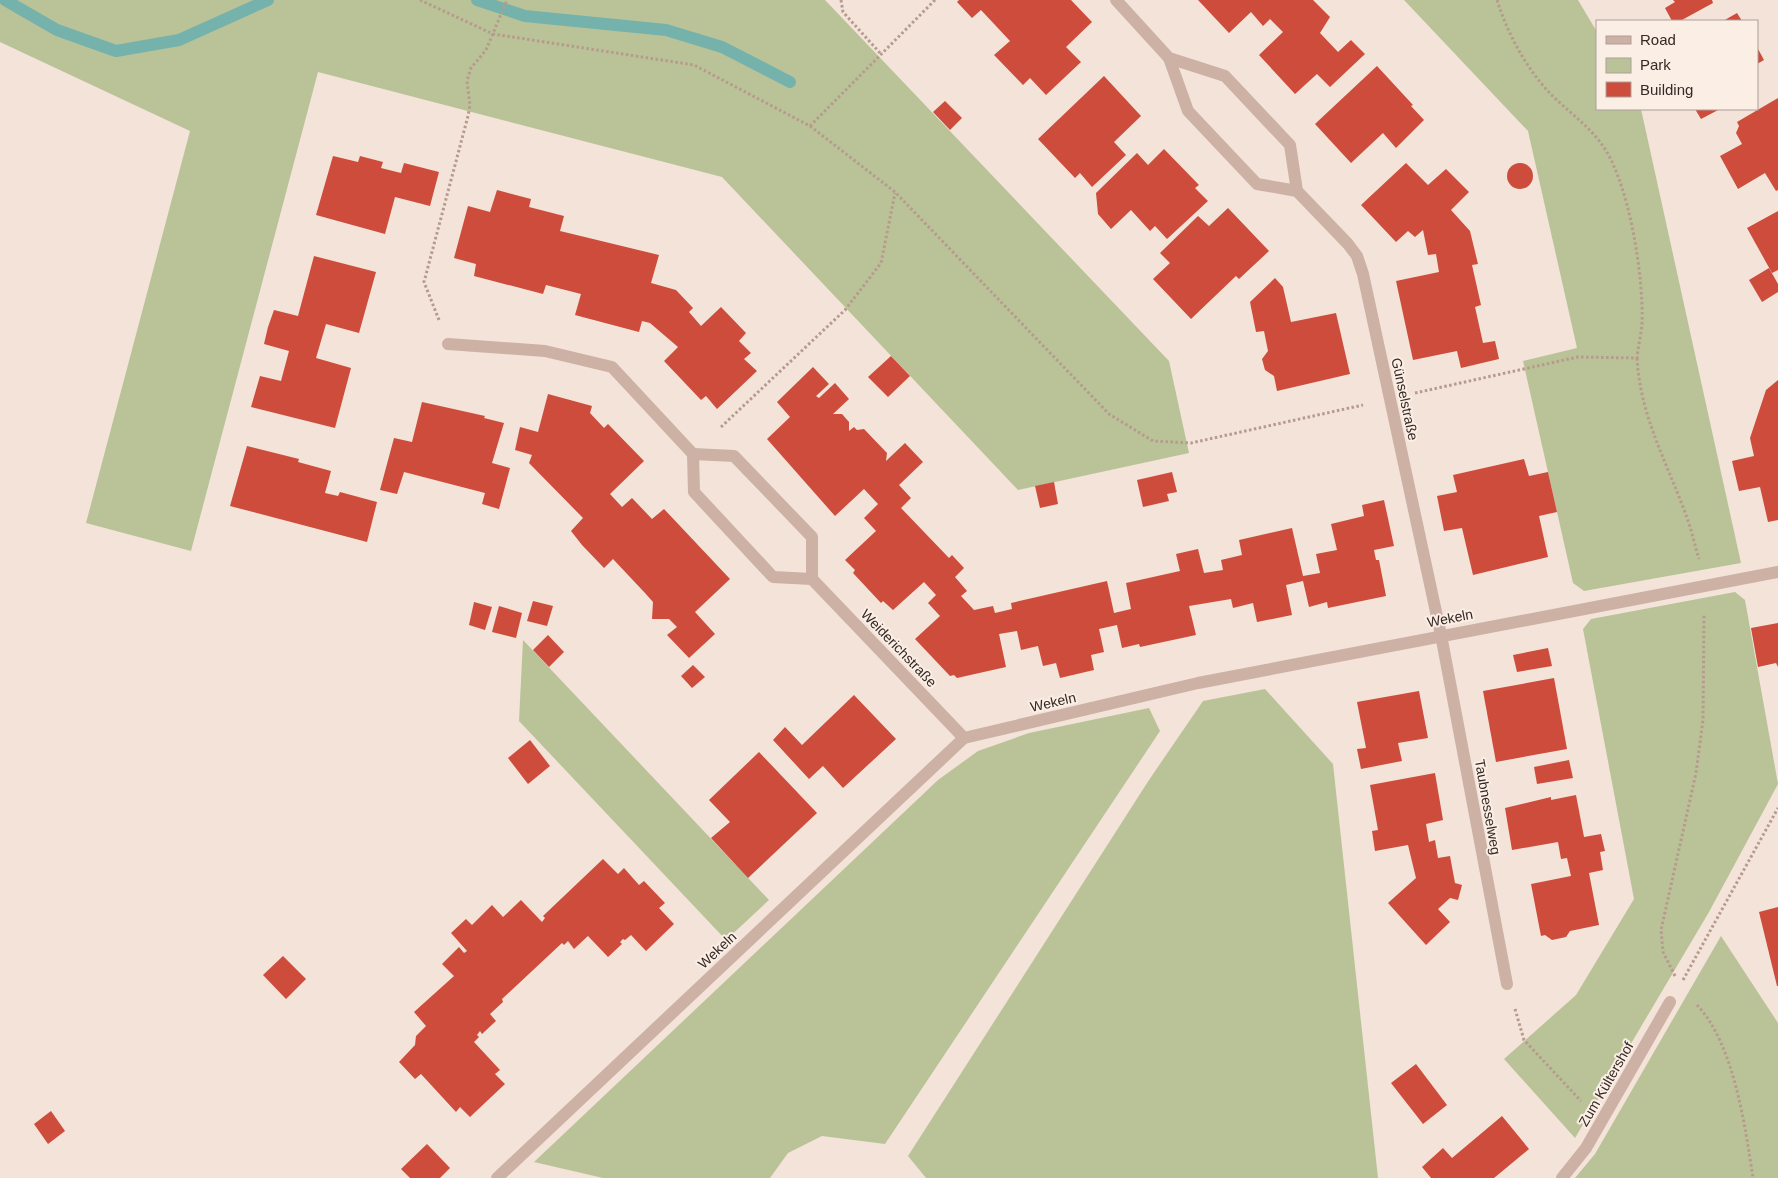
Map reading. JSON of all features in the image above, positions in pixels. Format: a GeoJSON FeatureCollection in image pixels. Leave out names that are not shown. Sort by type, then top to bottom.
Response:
{"type":"FeatureCollection","features":[{"type":"Feature","properties":{"kind":"street"},"geometry":{"type":"LineString","coordinates":[[1116,0],[1169,58],[1188,111],[1250,177],[1257,184],[1296,191],[1290,145],[1225,76],[1169,58]]}},
{"type":"Feature","properties":{"kind":"street","name":"Günselstraße"},"geometry":{"type":"LineString","coordinates":[[1296,191],[1357,256],[1441,635]]}},
{"type":"Feature","properties":{"kind":"street"},"geometry":{"type":"LineString","coordinates":[[448,344],[545,351],[612,367],[693,454],[694,492],[773,577],[812,579],[812,537],[734,456],[693,454]]}},
{"type":"Feature","properties":{"kind":"street","name":"Wekeln"},"geometry":{"type":"LineString","coordinates":[[497,1178],[964,738],[1198,683],[1778,572]]}},
{"type":"Feature","properties":{"kind":"street","name":"Weiderichstraße"},"geometry":{"type":"LineString","coordinates":[[812,579],[964,738]]}},
{"type":"Feature","properties":{"kind":"street","name":"Taubnesselweg"},"geometry":{"type":"LineString","coordinates":[[1441,635],[1507,984]]}},
{"type":"Feature","properties":{"kind":"street","name":"Zum Kültershof"},"geometry":{"type":"LineString","coordinates":[[1562,1178],[1580,1157],[1601,1124],[1670,1002]]}},
{"type":"Feature","properties":{"kind":"path"},"geometry":{"type":"LineString","coordinates":[[420,0],[493,34],[694,65],[810,126],[896,192],[1109,414],[1153,441],[1191,443],[1578,357],[1637,358]]}},
{"type":"Feature","properties":{"kind":"path"},"geometry":{"type":"LineString","coordinates":[[448,344],[424,282],[468,116],[470,105],[467,81],[471,68],[486,50],[507,0]]}},
{"type":"Feature","properties":{"kind":"path"},"geometry":{"type":"LineString","coordinates":[[841,0],[842,12],[880,53]]}},
{"type":"Feature","properties":{"kind":"path"},"geometry":{"type":"LineString","coordinates":[[810,126],[880,53],[935,0]]}},
{"type":"Feature","properties":{"kind":"path"},"geometry":{"type":"LineString","coordinates":[[1497,0],[1504,20],[1523,58],[1546,89],[1600,142],[1616,167],[1625,192],[1641,283],[1642,325],[1637,358],[1638,385],[1649,422],[1684,510],[1700,562],[1702,586],[1703,720],[1696,773],[1661,930],[1664,952],[1676,977]]}},
{"type":"Feature","properties":{"kind":"path"},"geometry":{"type":"LineString","coordinates":[[693,454],[845,310],[881,263],[896,192]]}},
{"type":"Feature","properties":{"kind":"path"},"geometry":{"type":"LineString","coordinates":[[1680,986],[1778,808]]}},
{"type":"Feature","properties":{"kind":"path"},"geometry":{"type":"LineString","coordinates":[[1507,984],[1524,1040],[1601,1124]]}},
{"type":"Feature","properties":{"kind":"path"},"geometry":{"type":"LineString","coordinates":[[1695,1002],[1716,1034],[1726,1059],[1744,1115],[1753,1178]]}},
{"type":"Feature","properties":{"kind":"green space"},"geometry":{"type":"Polygon","coordinates":[[[0,0],[825,0],[1169,361],[1189,453],[1018,490],[722,177],[318,72],[191,551],[86,523],[190,131],[0,42],[0,0]]]}},
{"type":"Feature","properties":{"kind":"green space"},"geometry":{"type":"Polygon","coordinates":[[[1404,0],[1578,0],[1596,30],[1596,110],[1641,110],[1741,563],[1584,591],[1573,583],[1523,361],[1577,348],[1528,131],[1404,0]]]}},
{"type":"Feature","properties":{"kind":"green space"},"geometry":{"type":"Polygon","coordinates":[[[1735,592],[1745,600],[1778,784],[1709,912],[1575,1138],[1504,1059],[1576,995],[1634,899],[1583,629],[1591,619],[1735,592]]]}},
{"type":"Feature","properties":{"kind":"green space"},"geometry":{"type":"Polygon","coordinates":[[[523,640],[769,900],[726,940],[519,721],[523,640]]]}},
{"type":"Feature","properties":{"kind":"green space"},"geometry":{"type":"Polygon","coordinates":[[[1265,689],[1333,764],[1378,1178],[926,1178],[908,1156],[1149,780],[1203,701],[1265,689]]]}},
{"type":"Feature","properties":{"kind":"green space"},"geometry":{"type":"Polygon","coordinates":[[[1149,708],[1160,731],[885,1144],[822,1136],[788,1153],[770,1178],[603,1178],[534,1162],[938,780],[978,751],[1029,733],[1149,708]]]}},
{"type":"Feature","properties":{"kind":"green space"},"geometry":{"type":"Polygon","coordinates":[[[1721,936],[1778,1023],[1778,1178],[1575,1178],[1595,1154],[1721,936]]]}},
{"type":"Feature","properties":{"kind":"building"},"geometry":{"type":"Polygon","coordinates":[[[959,0],[1071,0],[1092,22],[1066,47],[1081,62],[1046,95],[1030,78],[1023,85],[994,55],[1010,41],[981,10],[972,18],[957,2],[959,0]]]}},
{"type":"Feature","properties":{"kind":"building"},"geometry":{"type":"Polygon","coordinates":[[[1198,0],[1313,0],[1330,17],[1320,33],[1338,52],[1351,40],[1365,54],[1330,87],[1317,74],[1295,94],[1259,55],[1283,32],[1270,19],[1263,26],[1251,12],[1229,33],[1198,0]]]}},
{"type":"Feature","properties":{"kind":"building"},"geometry":{"type":"Polygon","coordinates":[[[1673,0],[1712,0],[1713,3],[1682,20],[1671,20],[1665,8],[1675,2],[1673,0]]]}},
{"type":"Feature","properties":{"kind":"building"},"geometry":{"type":"Polygon","coordinates":[[[1737,13],[1741,20],[1725,20],[1737,13]]]}},
{"type":"Feature","properties":{"kind":"building"},"geometry":{"type":"Polygon","coordinates":[[[1758,49],[1764,60],[1758,63],[1758,49]]]}},
{"type":"Feature","properties":{"kind":"building"},"geometry":{"type":"Polygon","coordinates":[[[1377,66],[1413,105],[1411,106],[1424,120],[1396,148],[1383,133],[1351,163],[1315,124],[1377,66]]]}},
{"type":"Feature","properties":{"kind":"building"},"geometry":{"type":"Polygon","coordinates":[[[1104,76],[1141,116],[1114,142],[1126,155],[1092,187],[1080,173],[1075,178],[1038,139],[1104,76]]]}},
{"type":"Feature","properties":{"kind":"building"},"geometry":{"type":"Polygon","coordinates":[[[1778,98],[1778,190],[1776,191],[1765,173],[1738,189],[1720,156],[1742,144],[1736,133],[1739,126],[1737,122],[1778,98]]]}},
{"type":"Feature","properties":{"kind":"building"},"geometry":{"type":"Polygon","coordinates":[[[945,101],[962,118],[950,130],[933,112],[945,101]]]}},
{"type":"Feature","properties":{"kind":"building"},"geometry":{"type":"Polygon","coordinates":[[[1696,110],[1718,110],[1701,119],[1696,110]]]}},
{"type":"Feature","properties":{"kind":"building"},"geometry":{"type":"Polygon","coordinates":[[[1164,149],[1199,185],[1195,188],[1208,201],[1167,239],[1155,226],[1150,231],[1131,210],[1111,229],[1098,214],[1096,193],[1137,153],[1148,165],[1164,149]]]}},
{"type":"Feature","properties":{"kind":"building"},"geometry":{"type":"Polygon","coordinates":[[[333,156],[358,162],[360,156],[383,162],[381,168],[401,173],[404,163],[439,172],[430,206],[395,197],[385,234],[316,215],[333,156]]]}},
{"type":"Feature","properties":{"kind":"building"},"geometry":{"type":"Polygon","coordinates":[[[1406,163],[1428,185],[1446,169],[1469,192],[1451,210],[1470,231],[1478,264],[1472,265],[1481,305],[1475,307],[1483,343],[1495,341],[1499,359],[1461,368],[1457,351],[1413,360],[1396,281],[1439,272],[1436,254],[1428,255],[1423,230],[1415,237],[1408,231],[1396,242],[1361,205],[1406,163]]]}},
{"type":"Feature","properties":{"kind":"building"},"geometry":{"type":"Polygon","coordinates":[[[1520,163],[1529,167],[1533,176],[1529,185],[1520,189],[1511,185],[1507,176],[1511,167],[1520,163]]]}},
{"type":"Feature","properties":{"kind":"building"},"geometry":{"type":"Polygon","coordinates":[[[497,190],[531,199],[529,207],[564,216],[560,231],[659,255],[651,283],[676,290],[693,308],[689,312],[701,326],[721,307],[746,333],[739,341],[751,353],[744,359],[757,371],[717,409],[706,396],[701,400],[664,361],[678,347],[650,323],[642,321],[639,332],[575,315],[581,294],[546,285],[543,294],[474,276],[476,264],[454,258],[468,206],[490,212],[497,190]]]}},
{"type":"Feature","properties":{"kind":"building"},"geometry":{"type":"Polygon","coordinates":[[[1228,208],[1269,251],[1239,279],[1236,276],[1191,319],[1153,279],[1170,263],[1160,253],[1198,216],[1209,226],[1228,208]]]}},
{"type":"Feature","properties":{"kind":"building"},"geometry":{"type":"Polygon","coordinates":[[[1778,211],[1778,270],[1772,273],[1747,228],[1778,211]]]}},
{"type":"Feature","properties":{"kind":"building"},"geometry":{"type":"Polygon","coordinates":[[[314,256],[376,272],[359,333],[326,324],[316,358],[351,368],[335,428],[251,407],[260,376],[281,381],[289,351],[264,344],[268,327],[274,310],[298,316],[314,256]]]}},
{"type":"Feature","properties":{"kind":"building"},"geometry":{"type":"Polygon","coordinates":[[[1769,268],[1778,284],[1778,292],[1762,302],[1749,280],[1769,268]]]}},
{"type":"Feature","properties":{"kind":"building"},"geometry":{"type":"Polygon","coordinates":[[[1275,278],[1283,287],[1291,322],[1336,313],[1350,374],[1277,391],[1274,376],[1265,370],[1262,359],[1268,351],[1264,331],[1256,332],[1250,302],[1275,278]]]}},
{"type":"Feature","properties":{"kind":"building"},"geometry":{"type":"Polygon","coordinates":[[[891,356],[910,376],[888,397],[868,377],[891,356]]]}},
{"type":"Feature","properties":{"kind":"building"},"geometry":{"type":"Polygon","coordinates":[[[813,367],[829,384],[816,396],[819,398],[835,383],[849,399],[833,414],[842,414],[849,422],[849,431],[854,427],[857,430],[864,429],[887,453],[886,461],[905,443],[923,462],[899,485],[911,498],[901,508],[949,558],[952,555],[964,568],[955,577],[967,591],[961,596],[974,610],[993,606],[995,613],[1012,609],[1011,603],[1107,581],[1114,613],[1131,609],[1126,583],[1180,571],[1176,554],[1198,549],[1204,573],[1223,570],[1221,560],[1242,555],[1239,540],[1292,528],[1303,576],[1320,573],[1316,554],[1337,550],[1331,524],[1364,516],[1362,505],[1384,500],[1394,546],[1374,550],[1376,560],[1379,560],[1386,596],[1328,608],[1327,602],[1309,607],[1303,581],[1286,585],[1292,615],[1257,622],[1253,603],[1233,608],[1231,599],[1189,606],[1196,635],[1140,647],[1139,644],[1122,648],[1117,625],[1099,629],[1104,652],[1091,655],[1094,670],[1060,678],[1056,663],[1043,666],[1038,646],[1021,650],[1017,631],[999,634],[1006,667],[957,678],[954,675],[950,676],[915,639],[940,616],[928,603],[936,595],[924,582],[893,610],[883,601],[881,603],[853,573],[855,570],[845,560],[876,531],[864,518],[878,504],[864,489],[835,516],[767,439],[790,417],[777,402],[813,367]]]}},
{"type":"Feature","properties":{"kind":"building"},"geometry":{"type":"Polygon","coordinates":[[[1778,380],[1778,520],[1768,522],[1760,487],[1739,491],[1732,461],[1754,456],[1750,438],[1766,390],[1778,380]]]}},
{"type":"Feature","properties":{"kind":"building"},"geometry":{"type":"Polygon","coordinates":[[[548,394],[592,406],[590,413],[604,428],[608,424],[644,461],[610,494],[622,507],[632,498],[652,519],[664,509],[730,579],[695,612],[715,634],[689,658],[667,635],[677,627],[669,619],[652,619],[653,602],[613,559],[604,568],[582,545],[571,531],[583,518],[529,463],[532,455],[515,450],[520,427],[538,432],[548,394]]]}},
{"type":"Feature","properties":{"kind":"building"},"geometry":{"type":"Polygon","coordinates":[[[422,402],[485,416],[484,418],[504,423],[492,463],[510,468],[499,509],[482,504],[485,493],[404,472],[397,494],[380,490],[394,438],[412,442],[422,402]]]}},
{"type":"Feature","properties":{"kind":"building"},"geometry":{"type":"Polygon","coordinates":[[[247,446],[299,459],[298,462],[331,471],[325,493],[338,496],[340,492],[377,502],[367,542],[230,506],[247,446]]]}},
{"type":"Feature","properties":{"kind":"building"},"geometry":{"type":"Polygon","coordinates":[[[1524,459],[1529,476],[1548,472],[1557,512],[1539,516],[1548,557],[1473,575],[1462,528],[1444,531],[1437,496],[1457,492],[1453,475],[1524,459]]]}},
{"type":"Feature","properties":{"kind":"building"},"geometry":{"type":"Polygon","coordinates":[[[1172,472],[1177,492],[1167,494],[1169,501],[1143,507],[1137,480],[1172,472]]]}},
{"type":"Feature","properties":{"kind":"building"},"geometry":{"type":"Polygon","coordinates":[[[1054,482],[1058,504],[1040,508],[1035,486],[1054,482]]]}},
{"type":"Feature","properties":{"kind":"building"},"geometry":{"type":"Polygon","coordinates":[[[533,601],[553,606],[547,626],[527,621],[533,601]]]}},
{"type":"Feature","properties":{"kind":"building"},"geometry":{"type":"Polygon","coordinates":[[[474,602],[492,607],[485,630],[469,625],[474,602]]]}},
{"type":"Feature","properties":{"kind":"building"},"geometry":{"type":"Polygon","coordinates":[[[499,606],[522,613],[516,638],[492,632],[499,606]]]}},
{"type":"Feature","properties":{"kind":"building"},"geometry":{"type":"Polygon","coordinates":[[[1778,623],[1778,667],[1776,663],[1758,667],[1751,628],[1778,623]]]}},
{"type":"Feature","properties":{"kind":"building"},"geometry":{"type":"Polygon","coordinates":[[[548,635],[564,652],[549,667],[533,650],[548,635]]]}},
{"type":"Feature","properties":{"kind":"building"},"geometry":{"type":"Polygon","coordinates":[[[1548,648],[1552,666],[1517,672],[1513,655],[1548,648]]]}},
{"type":"Feature","properties":{"kind":"building"},"geometry":{"type":"Polygon","coordinates":[[[693,665],[705,677],[692,688],[681,676],[693,665]]]}},
{"type":"Feature","properties":{"kind":"building"},"geometry":{"type":"Polygon","coordinates":[[[1554,678],[1567,749],[1496,762],[1483,691],[1554,678]]]}},
{"type":"Feature","properties":{"kind":"building"},"geometry":{"type":"Polygon","coordinates":[[[1419,691],[1428,738],[1398,743],[1402,761],[1361,769],[1357,749],[1366,748],[1357,702],[1419,691]]]}},
{"type":"Feature","properties":{"kind":"building"},"geometry":{"type":"Polygon","coordinates":[[[854,695],[896,739],[843,788],[823,766],[809,779],[773,740],[785,727],[802,745],[854,695]]]}},
{"type":"Feature","properties":{"kind":"building"},"geometry":{"type":"Polygon","coordinates":[[[530,740],[550,766],[528,784],[508,758],[530,740]]]}},
{"type":"Feature","properties":{"kind":"building"},"geometry":{"type":"Polygon","coordinates":[[[759,752],[817,813],[748,878],[711,838],[730,822],[709,800],[759,752]]]}},
{"type":"Feature","properties":{"kind":"building"},"geometry":{"type":"Polygon","coordinates":[[[1569,760],[1573,778],[1537,784],[1534,767],[1569,760]]]}},
{"type":"Feature","properties":{"kind":"building"},"geometry":{"type":"Polygon","coordinates":[[[1435,773],[1443,820],[1426,824],[1429,842],[1435,840],[1438,858],[1450,856],[1455,883],[1462,885],[1458,900],[1450,898],[1438,909],[1450,922],[1426,945],[1388,903],[1416,878],[1408,845],[1375,851],[1372,831],[1378,830],[1370,785],[1435,773]]]}},
{"type":"Feature","properties":{"kind":"building"},"geometry":{"type":"Polygon","coordinates":[[[1576,795],[1584,837],[1601,834],[1605,851],[1600,852],[1603,870],[1589,873],[1599,925],[1570,931],[1566,937],[1552,940],[1545,935],[1541,936],[1531,884],[1571,876],[1567,858],[1561,859],[1558,842],[1512,850],[1505,808],[1551,797],[1551,800],[1576,795]]]}},
{"type":"Feature","properties":{"kind":"building"},"geometry":{"type":"Polygon","coordinates":[[[603,859],[618,874],[624,868],[639,885],[644,881],[665,903],[659,908],[674,924],[646,951],[631,935],[625,940],[623,939],[620,942],[622,944],[608,957],[588,936],[574,949],[568,941],[564,945],[562,943],[502,999],[503,1002],[490,1014],[496,1021],[482,1034],[480,1031],[477,1035],[479,1037],[474,1042],[500,1070],[495,1074],[505,1084],[470,1117],[460,1107],[456,1112],[421,1074],[415,1079],[399,1062],[415,1045],[416,1036],[426,1026],[414,1012],[454,976],[442,964],[459,947],[464,953],[467,951],[451,933],[466,919],[472,925],[492,905],[503,917],[521,900],[542,922],[545,918],[543,916],[603,859]]]}},
{"type":"Feature","properties":{"kind":"building"},"geometry":{"type":"Polygon","coordinates":[[[1778,907],[1778,986],[1777,986],[1759,912],[1778,907]]]}},
{"type":"Feature","properties":{"kind":"building"},"geometry":{"type":"Polygon","coordinates":[[[283,956],[306,979],[286,999],[263,975],[283,956]]]}},
{"type":"Feature","properties":{"kind":"building"},"geometry":{"type":"Polygon","coordinates":[[[1416,1064],[1447,1105],[1423,1124],[1391,1083],[1416,1064]]]}},
{"type":"Feature","properties":{"kind":"building"},"geometry":{"type":"Polygon","coordinates":[[[51,1111],[65,1131],[48,1144],[34,1124],[51,1111]]]}},
{"type":"Feature","properties":{"kind":"building"},"geometry":{"type":"Polygon","coordinates":[[[1502,1116],[1529,1149],[1494,1178],[1431,1178],[1422,1167],[1443,1148],[1452,1158],[1502,1116]]]}},
{"type":"Feature","properties":{"kind":"building"},"geometry":{"type":"Polygon","coordinates":[[[427,1144],[450,1168],[440,1178],[410,1178],[401,1169],[427,1144]]]}},
{"type":"Feature","properties":{"kind":"waterway"},"geometry":{"type":"LineString","coordinates":[[5,0],[57,30],[116,51],[179,40],[268,0]]}},
{"type":"Feature","properties":{"kind":"waterway"},"geometry":{"type":"LineString","coordinates":[[477,0],[525,16],[666,30],[722,47],[790,82]]}}]}
